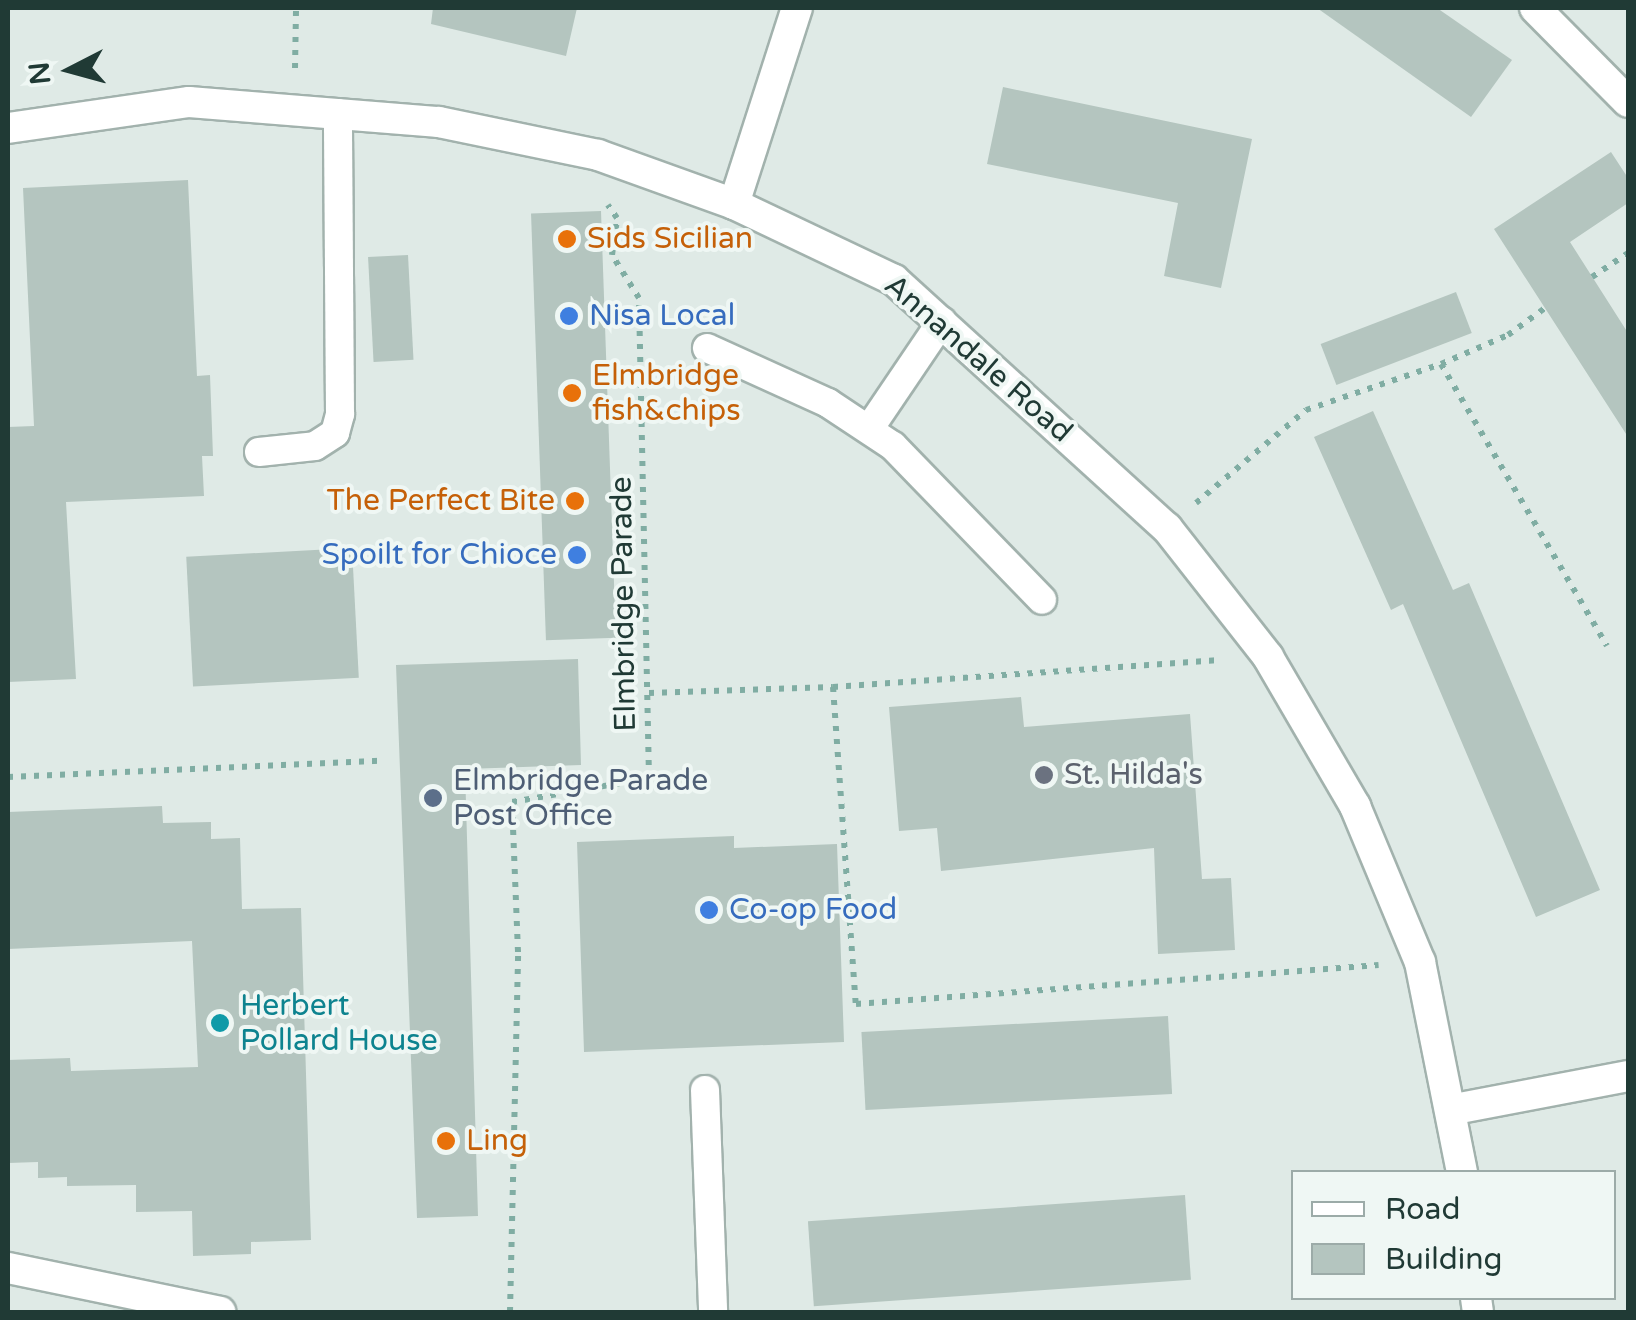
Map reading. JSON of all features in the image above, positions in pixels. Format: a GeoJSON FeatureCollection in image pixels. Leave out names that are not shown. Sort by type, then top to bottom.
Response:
{"type":"FeatureCollection","features":[{"type":"Feature","properties":{"kind":"street"},"geometry":{"type":"LineString","coordinates":[[734,204],[796,8]]}},
{"type":"Feature","properties":{"kind":"street"},"geometry":{"type":"LineString","coordinates":[[1535,8],[1628,102]]}},
{"type":"Feature","properties":{"kind":"street","name":"Annandale Road"},"geometry":{"type":"LineString","coordinates":[[8,128],[189,102],[439,122],[598,155],[734,204],[894,280],[1167,528],[1268,657],[1355,806],[1420,962],[1455,1109],[1462,1170]]}},
{"type":"Feature","properties":{"kind":"street"},"geometry":{"type":"LineString","coordinates":[[1455,1109],[1628,1076]]}},
{"type":"Feature","properties":{"kind":"street"},"geometry":{"type":"LineString","coordinates":[[8,1268],[220,1312]]}},
{"type":"Feature","properties":{"kind":"lane"},"geometry":{"type":"LineString","coordinates":[[259,452],[314,446],[334,433],[340,414],[338,113]]}},
{"type":"Feature","properties":{"kind":"lane"},"geometry":{"type":"LineString","coordinates":[[869,429],[942,321]]}},
{"type":"Feature","properties":{"kind":"lane"},"geometry":{"type":"LineString","coordinates":[[707,348],[869,429],[965,514],[1042,600]]}},
{"type":"Feature","properties":{"kind":"lane"},"geometry":{"type":"LineString","coordinates":[[706,1090],[712,1312]]}},
{"type":"Feature","properties":{"kind":"path"},"geometry":{"type":"LineString","coordinates":[[292,110],[296,8]]}},
{"type":"Feature","properties":{"kind":"path","name":"Elmbridge Parade"},"geometry":{"type":"LineString","coordinates":[[510,1312],[518,952],[512,802],[648,778],[639,298],[612,255],[618,218],[600,192],[598,155]]}},
{"type":"Feature","properties":{"kind":"path"},"geometry":{"type":"LineString","coordinates":[[1592,277],[1628,254]]}},
{"type":"Feature","properties":{"kind":"path"},"geometry":{"type":"LineString","coordinates":[[1167,528],[1306,410],[1441,364],[1508,335],[1545,308]]}},
{"type":"Feature","properties":{"kind":"path"},"geometry":{"type":"LineString","coordinates":[[1441,364],[1607,646]]}},
{"type":"Feature","properties":{"kind":"path"},"geometry":{"type":"LineString","coordinates":[[648,693],[833,687],[1268,657]]}},
{"type":"Feature","properties":{"kind":"path"},"geometry":{"type":"LineString","coordinates":[[833,687],[856,1004],[1420,962]]}},
{"type":"Feature","properties":{"kind":"path"},"geometry":{"type":"LineString","coordinates":[[8,777],[380,761]]}},
{"type":"Feature","properties":{"kind":"building"},"geometry":{"type":"Polygon","coordinates":[[[433,8],[577,8],[566,56],[431,24],[433,8]]]}},
{"type":"Feature","properties":{"kind":"building"},"geometry":{"type":"Polygon","coordinates":[[[1317,8],[1437,8],[1512,60],[1471,117],[1317,8]]]}},
{"type":"Feature","properties":{"kind":"building"},"geometry":{"type":"Polygon","coordinates":[[[1003,87],[1252,139],[1221,288],[1164,276],[1178,203],[987,164],[1003,87]]]}},
{"type":"Feature","properties":{"kind":"building"},"geometry":{"type":"Polygon","coordinates":[[[1611,152],[1628,178],[1628,203],[1570,242],[1628,333],[1628,437],[1494,229],[1611,152]]]}},
{"type":"Feature","properties":{"kind":"building"},"geometry":{"type":"Polygon","coordinates":[[[188,180],[197,376],[210,375],[213,456],[202,456],[204,496],[66,502],[76,679],[8,682],[8,427],[34,426],[23,188],[188,180]]]}},
{"type":"Feature","properties":{"kind":"building"},"geometry":{"type":"Polygon","coordinates":[[[601,211],[616,638],[546,640],[531,213],[601,211]]]}},
{"type":"Feature","properties":{"kind":"building"},"geometry":{"type":"Polygon","coordinates":[[[408,255],[413,360],[374,362],[368,257],[408,255]]]}},
{"type":"Feature","properties":{"kind":"building"},"geometry":{"type":"Polygon","coordinates":[[[1456,292],[1472,333],[1336,385],[1321,344],[1456,292]]]}},
{"type":"Feature","properties":{"kind":"building"},"geometry":{"type":"Polygon","coordinates":[[[1373,411],[1453,590],[1469,583],[1600,890],[1536,917],[1403,604],[1391,610],[1314,437],[1373,411]]]}},
{"type":"Feature","properties":{"kind":"building"},"geometry":{"type":"Polygon","coordinates":[[[352,548],[359,678],[193,687],[186,557],[352,548]]]}},
{"type":"Feature","properties":{"kind":"building"},"geometry":{"type":"Polygon","coordinates":[[[578,659],[581,765],[465,769],[478,1216],[417,1218],[396,665],[578,659]]]}},
{"type":"Feature","properties":{"kind":"building","name":"St. Hilda's"},"geometry":{"type":"Polygon","coordinates":[[[1021,697],[1024,727],[1190,714],[1202,879],[1231,878],[1235,950],[1158,954],[1154,848],[941,871],[937,828],[899,831],[889,707],[1021,697]]]}},
{"type":"Feature","properties":{"kind":"building","name":"Herbert Pollard House"},"geometry":{"type":"Polygon","coordinates":[[[162,806],[163,823],[211,822],[211,839],[240,838],[242,909],[301,908],[311,1240],[251,1242],[251,1254],[193,1256],[192,1211],[136,1212],[136,1185],[67,1186],[67,1177],[38,1178],[38,1162],[8,1163],[8,1060],[70,1058],[71,1071],[198,1067],[192,941],[8,949],[8,812],[162,806]]]}},
{"type":"Feature","properties":{"kind":"building","name":"Co-op Food"},"geometry":{"type":"Polygon","coordinates":[[[734,836],[734,848],[837,844],[844,1042],[584,1052],[577,842],[734,836]]]}},
{"type":"Feature","properties":{"kind":"building"},"geometry":{"type":"Polygon","coordinates":[[[1168,1016],[1172,1094],[866,1110],[861,1032],[1168,1016]]]}},
{"type":"Feature","properties":{"kind":"building"},"geometry":{"type":"Polygon","coordinates":[[[1185,1195],[1191,1280],[814,1306],[808,1221],[1185,1195]]]}},
{"type":"Feature","properties":{"kind":"place","name":"Sids Sicilian"},"geometry":{"type":"Point","coordinates":[567,239]}},
{"type":"Feature","properties":{"kind":"place","name":"Nisa Local"},"geometry":{"type":"Point","coordinates":[569,316]}},
{"type":"Feature","properties":{"kind":"place","name":"Elmbridge fish&chips"},"geometry":{"type":"Point","coordinates":[572,393]}},
{"type":"Feature","properties":{"kind":"place","name":"The Perfect Bite"},"geometry":{"type":"Point","coordinates":[575,501]}},
{"type":"Feature","properties":{"kind":"place","name":"Spoilt for Chioce"},"geometry":{"type":"Point","coordinates":[577,555]}},
{"type":"Feature","properties":{"kind":"place","name":"St. Hilda's"},"geometry":{"type":"Point","coordinates":[1044,775]}},
{"type":"Feature","properties":{"kind":"place","name":"Elmbridge Parade Post Office"},"geometry":{"type":"Point","coordinates":[433,798]}},
{"type":"Feature","properties":{"kind":"place","name":"Co-op Food"},"geometry":{"type":"Point","coordinates":[709,910]}},
{"type":"Feature","properties":{"kind":"place","name":"Herbert Pollard House"},"geometry":{"type":"Point","coordinates":[220,1023]}},
{"type":"Feature","properties":{"kind":"place","name":"Ling"},"geometry":{"type":"Point","coordinates":[446,1141]}}]}
